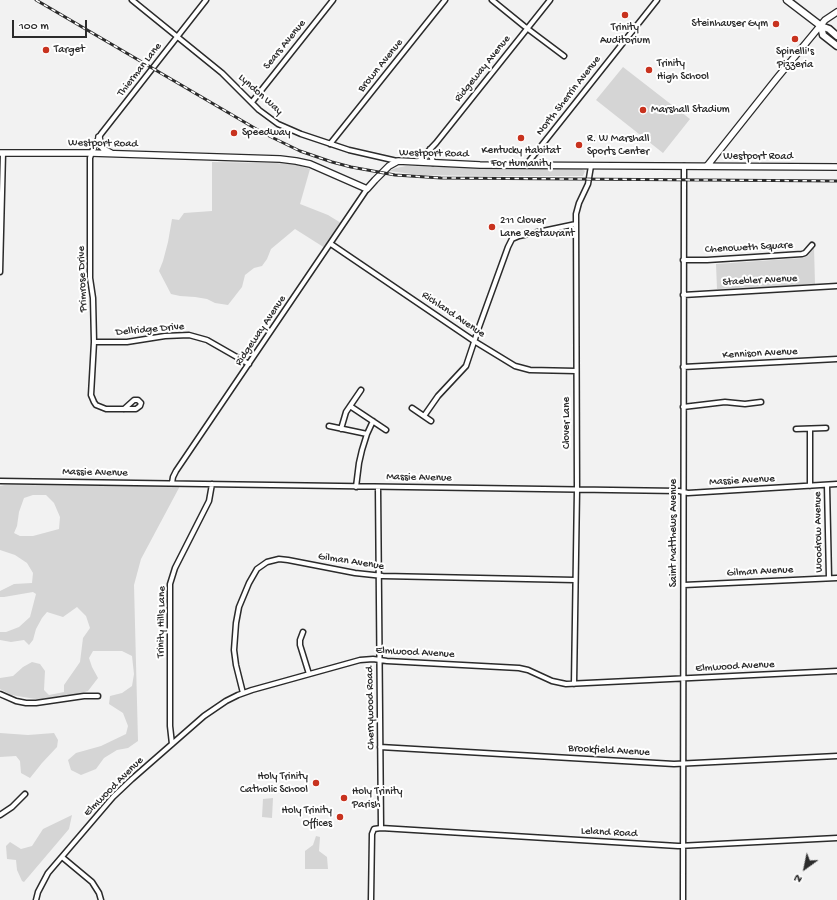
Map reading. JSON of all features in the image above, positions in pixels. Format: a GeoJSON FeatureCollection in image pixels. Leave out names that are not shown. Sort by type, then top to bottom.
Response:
{"type":"FeatureCollection","features":[{"type":"Feature","properties":{"kind":"main road"},"geometry":{"type":"LineString","coordinates":[[787,0],[821,26],[829,29],[837,36]]}},
{"type":"Feature","properties":{"kind":"main road"},"geometry":{"type":"LineString","coordinates":[[707,166],[776,78],[828,17],[837,12]]}},
{"type":"Feature","properties":{"kind":"main road"},"geometry":{"type":"LineString","coordinates":[[821,26],[823,35],[837,46]]}},
{"type":"Feature","properties":{"kind":"main road"},"geometry":{"type":"LineString","coordinates":[[99,137],[101,146],[114,154]]}},
{"type":"Feature","properties":{"kind":"main road","name":"Westport Road"},"geometry":{"type":"LineString","coordinates":[[1,153],[91,153],[264,158],[296,161],[315,166],[367,189],[390,166],[398,161],[417,163],[591,166],[837,167]]}},
{"type":"Feature","properties":{"kind":"street","name":"Lyndon Way"},"geometry":{"type":"LineString","coordinates":[[132,0],[222,73],[270,119],[278,124],[349,150],[398,161]]}},
{"type":"Feature","properties":{"kind":"street","name":"Thierman Lane"},"geometry":{"type":"LineString","coordinates":[[91,153],[99,137],[206,0]]}},
{"type":"Feature","properties":{"kind":"street","name":"Sears Avenue"},"geometry":{"type":"LineString","coordinates":[[252,102],[333,0]]}},
{"type":"Feature","properties":{"kind":"street","name":"Brown Avenue"},"geometry":{"type":"LineString","coordinates":[[330,144],[445,0]]}},
{"type":"Feature","properties":{"kind":"street"},"geometry":{"type":"LineString","coordinates":[[492,0],[564,56]]}},
{"type":"Feature","properties":{"kind":"street","name":"Ridgeway Avenue"},"geometry":{"type":"LineString","coordinates":[[417,163],[550,0]]}},
{"type":"Feature","properties":{"kind":"street","name":"North Sherrin Avenue"},"geometry":{"type":"LineString","coordinates":[[526,165],[657,0]]}},
{"type":"Feature","properties":{"kind":"street"},"geometry":{"type":"LineString","coordinates":[[430,148],[433,163]]}},
{"type":"Feature","properties":{"kind":"street"},"geometry":{"type":"LineString","coordinates":[[0,272],[1,153]]}},
{"type":"Feature","properties":{"kind":"street","name":"Primrose Drive"},"geometry":{"type":"LineString","coordinates":[[91,153],[89,189],[90,278],[94,298],[94,342],[91,395],[95,404],[100,408],[124,409]]}},
{"type":"Feature","properties":{"kind":"street","name":"Clover Lane"},"geometry":{"type":"LineString","coordinates":[[574,684],[577,490],[576,224],[578,208],[588,184],[591,166]]}},
{"type":"Feature","properties":{"kind":"street","name":"Saint Matthews Avenue"},"geometry":{"type":"LineString","coordinates":[[683,900],[684,166]]}},
{"type":"Feature","properties":{"kind":"street","name":"Ridgeway Avenue"},"geometry":{"type":"LineString","coordinates":[[172,483],[176,471],[367,189]]}},
{"type":"Feature","properties":{"kind":"street"},"geometry":{"type":"LineString","coordinates":[[424,416],[438,396],[466,366],[512,239],[519,236],[576,224]]}},
{"type":"Feature","properties":{"kind":"street","name":"Richland Avenue"},"geometry":{"type":"LineString","coordinates":[[331,244],[474,341],[519,368],[576,371]]}},
{"type":"Feature","properties":{"kind":"street","name":"Chenoweth Square"},"geometry":{"type":"LineString","coordinates":[[683,260],[707,260],[802,254],[805,253],[812,245]]}},
{"type":"Feature","properties":{"kind":"street","name":"Staebler Avenue"},"geometry":{"type":"LineString","coordinates":[[683,294],[837,286]]}},
{"type":"Feature","properties":{"kind":"street","name":"Dellridge Drive"},"geometry":{"type":"LineString","coordinates":[[94,342],[127,342],[165,336],[189,335],[207,340],[249,364]]}},
{"type":"Feature","properties":{"kind":"street","name":"Kennison Avenue"},"geometry":{"type":"LineString","coordinates":[[683,367],[837,359]]}},
{"type":"Feature","properties":{"kind":"street"},"geometry":{"type":"LineString","coordinates":[[341,429],[343,418],[361,390]]}},
{"type":"Feature","properties":{"kind":"street"},"geometry":{"type":"LineString","coordinates":[[683,407],[724,402],[745,404],[761,402]]}},
{"type":"Feature","properties":{"kind":"street"},"geometry":{"type":"LineString","coordinates":[[350,406],[386,430]]}},
{"type":"Feature","properties":{"kind":"street"},"geometry":{"type":"LineString","coordinates":[[412,408],[431,421]]}},
{"type":"Feature","properties":{"kind":"street"},"geometry":{"type":"LineString","coordinates":[[356,487],[359,464],[367,434],[373,421]]}},
{"type":"Feature","properties":{"kind":"street"},"geometry":{"type":"LineString","coordinates":[[329,426],[367,434]]}},
{"type":"Feature","properties":{"kind":"street"},"geometry":{"type":"LineString","coordinates":[[796,429],[826,428]]}},
{"type":"Feature","properties":{"kind":"street"},"geometry":{"type":"LineString","coordinates":[[810,429],[810,486]]}},
{"type":"Feature","properties":{"kind":"street","name":"Massie Avenue"},"geometry":{"type":"LineString","coordinates":[[0,481],[684,492],[837,484]]}},
{"type":"Feature","properties":{"kind":"street","name":"Trinity Hills Lane"},"geometry":{"type":"LineString","coordinates":[[172,744],[170,726],[170,584],[175,568],[209,501],[212,484]]}},
{"type":"Feature","properties":{"kind":"street","name":"Woodrow Avenue"},"geometry":{"type":"LineString","coordinates":[[827,485],[829,578]]}},
{"type":"Feature","properties":{"kind":"street","name":"Cherrywood Road"},"geometry":{"type":"LineString","coordinates":[[378,487],[381,828]]}},
{"type":"Feature","properties":{"kind":"street","name":"Gilman Avenue"},"geometry":{"type":"LineString","coordinates":[[243,693],[234,650],[236,623],[244,594],[255,572],[260,566],[267,562],[283,559],[355,573],[379,576],[575,580]]}},
{"type":"Feature","properties":{"kind":"street","name":"Gilman Avenue"},"geometry":{"type":"LineString","coordinates":[[684,585],[837,578]]}},
{"type":"Feature","properties":{"kind":"street"},"geometry":{"type":"LineString","coordinates":[[303,632],[300,644],[309,674]]}},
{"type":"Feature","properties":{"kind":"street","name":"Elmwood Avenue"},"geometry":{"type":"LineString","coordinates":[[36,900],[43,881],[48,873],[113,797],[172,744],[218,706],[243,693],[309,674],[360,660],[373,659],[519,668],[528,670],[555,682],[574,684],[837,671]]}},
{"type":"Feature","properties":{"kind":"street"},"geometry":{"type":"LineString","coordinates":[[0,694],[16,701],[26,703],[84,696],[98,696]]}},
{"type":"Feature","properties":{"kind":"street","name":"Brookfield Avenue"},"geometry":{"type":"LineString","coordinates":[[380,747],[683,763],[837,756]]}},
{"type":"Feature","properties":{"kind":"street"},"geometry":{"type":"LineString","coordinates":[[0,815],[12,807],[25,794]]}},
{"type":"Feature","properties":{"kind":"street"},"geometry":{"type":"LineString","coordinates":[[371,900],[372,834],[374,829],[381,828]]}},
{"type":"Feature","properties":{"kind":"street","name":"Leland Road"},"geometry":{"type":"LineString","coordinates":[[381,828],[683,846],[837,838]]}},
{"type":"Feature","properties":{"kind":"street"},"geometry":{"type":"LineString","coordinates":[[62,857],[92,882],[97,889],[101,900]]}},
{"type":"Feature","properties":{"kind":"shaded area","name":"Marshall Stadium"},"geometry":{"type":"Polygon","coordinates":[[[623,67],[690,119],[663,153],[596,100],[623,67]]]}},
{"type":"Feature","properties":{"kind":"shaded area"},"geometry":{"type":"Polygon","coordinates":[[[212,162],[277,163],[298,165],[310,169],[300,204],[328,215],[341,223],[325,248],[295,229],[271,249],[262,266],[254,268],[245,275],[242,287],[228,305],[215,303],[207,299],[171,294],[159,271],[168,242],[172,219],[179,220],[184,213],[212,211],[212,162]]]}},
{"type":"Feature","properties":{"kind":"shaded area"},"geometry":{"type":"Polygon","coordinates":[[[406,166],[582,169],[585,171],[583,176],[490,176],[420,175],[389,171],[406,166]]]}},
{"type":"Feature","properties":{"kind":"shaded area"},"geometry":{"type":"Polygon","coordinates":[[[814,247],[815,284],[717,289],[716,264],[802,258],[808,256],[814,247]]]}},
{"type":"Feature","properties":{"kind":"shaded area"},"geometry":{"type":"Polygon","coordinates":[[[0,486],[180,486],[141,559],[134,585],[138,741],[128,748],[117,750],[104,758],[96,769],[81,775],[71,770],[68,760],[76,753],[101,746],[126,734],[128,726],[123,713],[109,704],[110,696],[122,693],[132,686],[134,674],[132,656],[122,651],[93,651],[89,658],[98,678],[88,691],[68,697],[42,700],[11,695],[0,689],[0,678],[13,676],[23,667],[32,662],[40,664],[45,671],[44,690],[49,695],[64,692],[64,685],[80,662],[83,638],[90,628],[86,616],[77,607],[63,617],[47,612],[36,629],[33,640],[29,645],[24,640],[11,642],[0,640],[0,632],[6,632],[19,627],[30,617],[36,594],[33,592],[0,597],[0,591],[14,584],[32,583],[33,573],[27,563],[15,555],[0,550],[0,486]],[[33,495],[24,498],[14,533],[20,536],[33,536],[59,529],[60,517],[54,503],[46,495],[33,495]]]}},
{"type":"Feature","properties":{"kind":"shaded area"},"geometry":{"type":"Polygon","coordinates":[[[0,733],[28,735],[54,733],[58,740],[57,747],[30,778],[21,773],[20,761],[16,756],[0,757],[0,733]]]}},
{"type":"Feature","properties":{"kind":"shaded area"},"geometry":{"type":"Polygon","coordinates":[[[273,798],[272,818],[262,817],[263,799],[273,798]]]}},
{"type":"Feature","properties":{"kind":"shaded area"},"geometry":{"type":"Polygon","coordinates":[[[72,815],[69,829],[24,882],[22,881],[17,870],[16,860],[7,859],[6,846],[10,842],[21,849],[32,846],[43,829],[72,815]]]}},
{"type":"Feature","properties":{"kind":"shaded area"},"geometry":{"type":"Polygon","coordinates":[[[316,836],[320,837],[319,851],[327,857],[328,869],[305,869],[305,851],[313,845],[316,836]]]}},
{"type":"Feature","properties":{"kind":"railway"},"geometry":{"type":"LineString","coordinates":[[36,0],[263,133],[300,151],[351,167],[395,175],[441,178],[837,181]]}},
{"type":"Feature","properties":{"kind":"place","name":"Trinity Auditorium"},"geometry":{"type":"Point","coordinates":[625,15]}},
{"type":"Feature","properties":{"kind":"place","name":"Steinhauser Gym"},"geometry":{"type":"Point","coordinates":[776,24]}},
{"type":"Feature","properties":{"kind":"place","name":"Spinelli's Pizzeria"},"geometry":{"type":"Point","coordinates":[795,39]}},
{"type":"Feature","properties":{"kind":"place","name":"Target"},"geometry":{"type":"Point","coordinates":[46,50]}},
{"type":"Feature","properties":{"kind":"place","name":"Trinity High School"},"geometry":{"type":"Point","coordinates":[649,70]}},
{"type":"Feature","properties":{"kind":"place","name":"Marshall Stadium"},"geometry":{"type":"Point","coordinates":[643,110]}},
{"type":"Feature","properties":{"kind":"place","name":"Speedway"},"geometry":{"type":"Point","coordinates":[234,133]}},
{"type":"Feature","properties":{"kind":"place","name":"Kentucky Habitat For Humanity"},"geometry":{"type":"Point","coordinates":[521,138]}},
{"type":"Feature","properties":{"kind":"place","name":"R. W Marshall Sports Center"},"geometry":{"type":"Point","coordinates":[579,145]}},
{"type":"Feature","properties":{"kind":"place","name":"211 Clover Lane Restaurant"},"geometry":{"type":"Point","coordinates":[492,227]}},
{"type":"Feature","properties":{"kind":"place","name":"Holy Trinity Catholic School"},"geometry":{"type":"Point","coordinates":[316,783]}},
{"type":"Feature","properties":{"kind":"place","name":"Holy Trinity Parish"},"geometry":{"type":"Point","coordinates":[344,798]}},
{"type":"Feature","properties":{"kind":"place","name":"Holy Trinity Offices"},"geometry":{"type":"Point","coordinates":[340,817]}}]}
